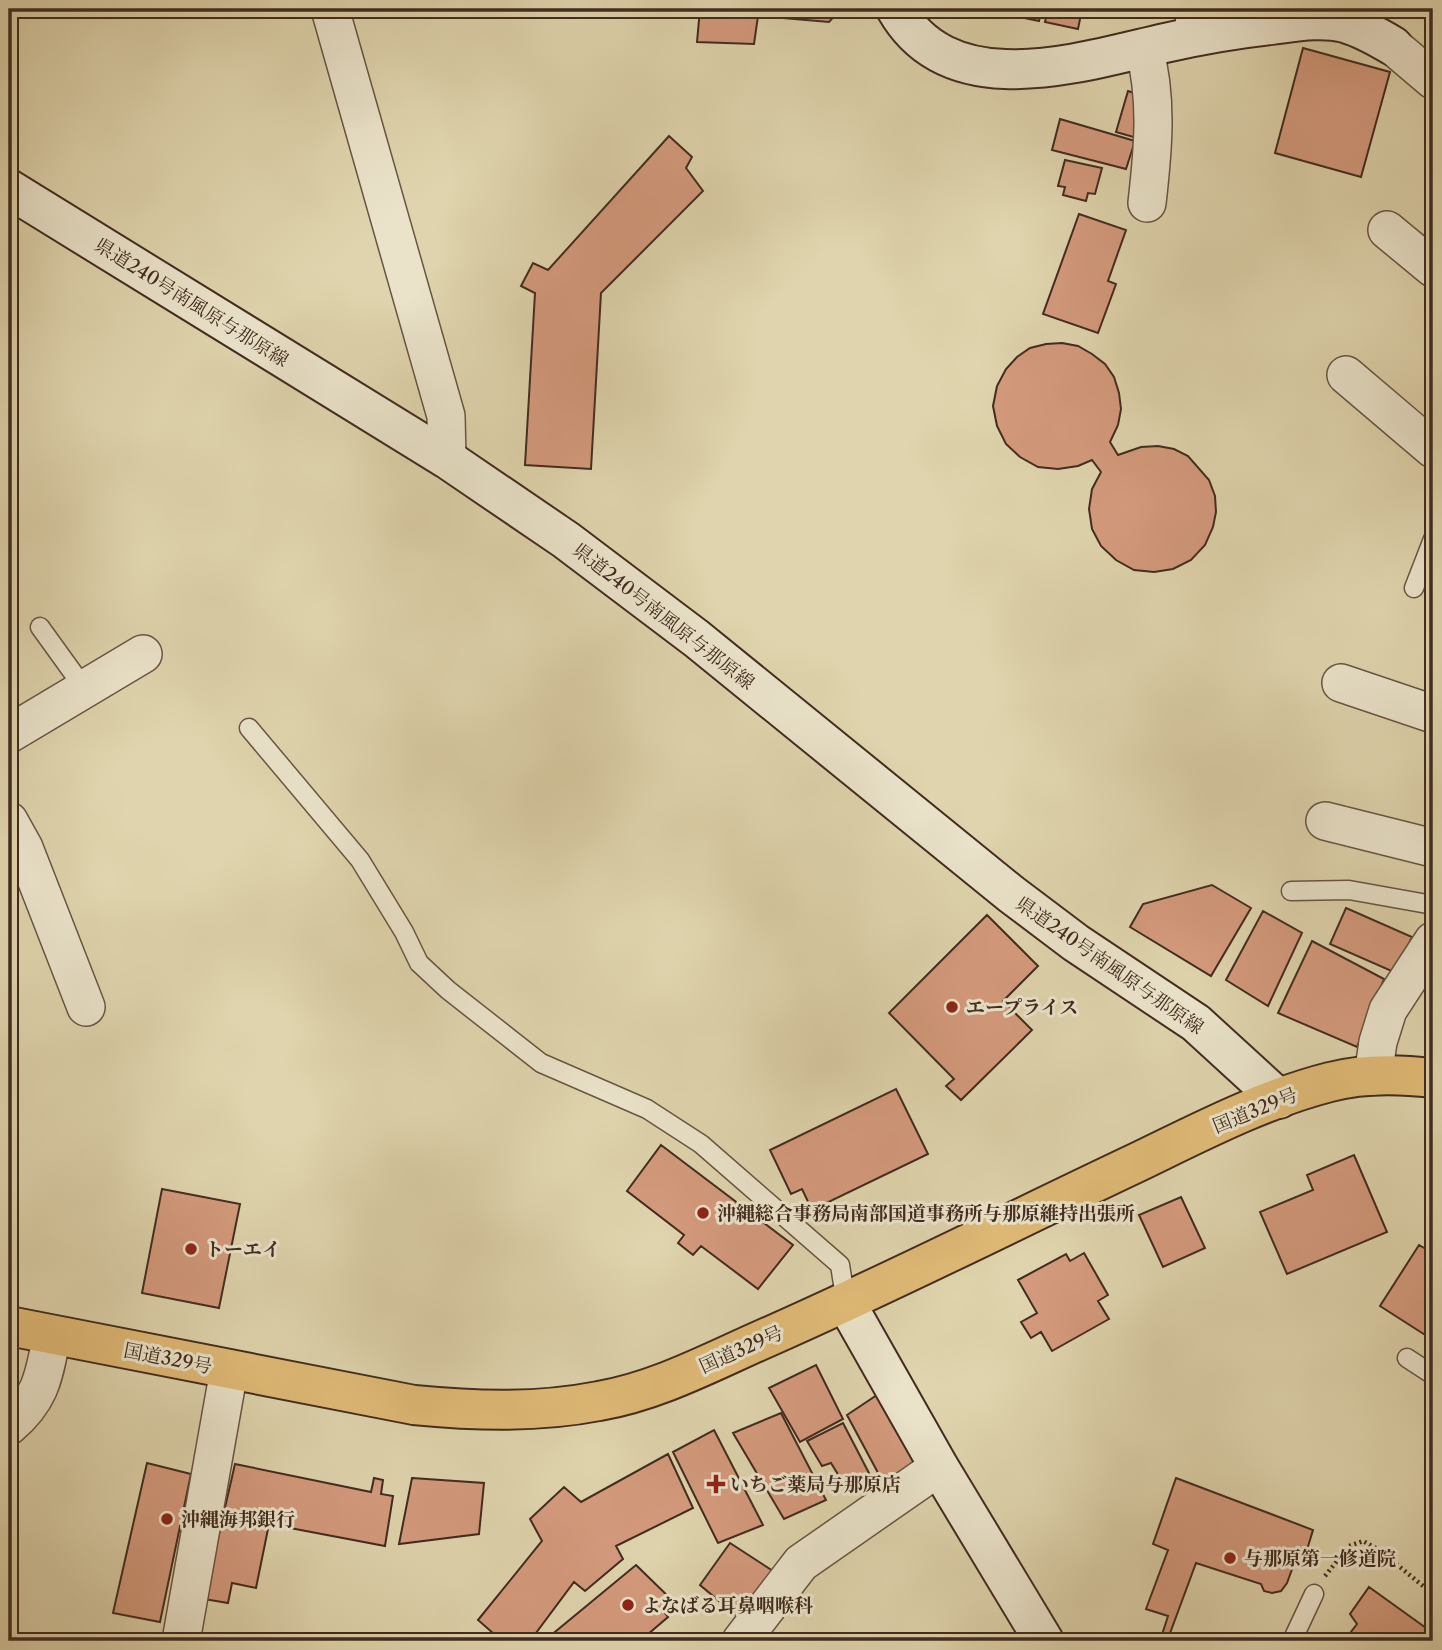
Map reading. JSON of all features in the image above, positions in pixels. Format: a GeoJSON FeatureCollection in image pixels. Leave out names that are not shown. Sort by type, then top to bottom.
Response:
{"type":"FeatureCollection","features":[{"type":"Feature","properties":{"kind":"highway","name":"国道329号"},"geometry":{"type":"LineString","coordinates":[[9,1326],[414,1405],[476,1411],[530,1411],[601,1401],[670,1380],[846,1303],[1195,1135],[1279,1099],[1332,1081],[1406,1075],[1433,1078]]}},
{"type":"Feature","properties":{"kind":"main road"},"geometry":{"type":"LineString","coordinates":[[896,9],[918,37],[940,54],[992,68],[1054,68],[1144,48],[1196,22],[1309,20],[1343,23],[1371,33],[1393,46]]}},
{"type":"Feature","properties":{"kind":"main road","name":"県道240号南風原与那原線"},"geometry":{"type":"LineString","coordinates":[[9,189],[447,459],[566,540],[697,639],[1011,894],[1076,943],[1196,1023],[1279,1099]]}},
{"type":"Feature","properties":{"kind":"main road"},"geometry":{"type":"LineString","coordinates":[[846,1303],[939,1467],[1044,1641]]}},
{"type":"Feature","properties":{"kind":"street"},"geometry":{"type":"LineString","coordinates":[[330,9],[446,416],[447,459]]}},
{"type":"Feature","properties":{"kind":"street"},"geometry":{"type":"LineString","coordinates":[[1393,46],[1433,80]]}},
{"type":"Feature","properties":{"kind":"street"},"geometry":{"type":"LineString","coordinates":[[1144,48],[1152,79],[1154,146],[1147,203]]}},
{"type":"Feature","properties":{"kind":"street"},"geometry":{"type":"LineString","coordinates":[[1387,230],[1433,268]]}},
{"type":"Feature","properties":{"kind":"street"},"geometry":{"type":"LineString","coordinates":[[1346,374],[1433,449]]}},
{"type":"Feature","properties":{"kind":"street"},"geometry":{"type":"LineString","coordinates":[[9,734],[143,654]]}},
{"type":"Feature","properties":{"kind":"street"},"geometry":{"type":"LineString","coordinates":[[1341,683],[1433,714]]}},
{"type":"Feature","properties":{"kind":"street"},"geometry":{"type":"LineString","coordinates":[[9,821],[24,848],[86,1007]]}},
{"type":"Feature","properties":{"kind":"street"},"geometry":{"type":"LineString","coordinates":[[1325,821],[1433,848]]}},
{"type":"Feature","properties":{"kind":"street"},"geometry":{"type":"LineString","coordinates":[[1373,1076],[1378,1042],[1388,1010],[1433,941]]}},
{"type":"Feature","properties":{"kind":"street"},"geometry":{"type":"LineString","coordinates":[[9,1426],[31,1404],[43,1382],[52,1335]]}},
{"type":"Feature","properties":{"kind":"street"},"geometry":{"type":"LineString","coordinates":[[181,1641],[229,1370]]}},
{"type":"Feature","properties":{"kind":"street"},"geometry":{"type":"LineString","coordinates":[[741,1641],[801,1563],[939,1467]]}},
{"type":"Feature","properties":{"kind":"lane"},"geometry":{"type":"LineString","coordinates":[[1414,588],[1433,540]]}},
{"type":"Feature","properties":{"kind":"lane"},"geometry":{"type":"LineString","coordinates":[[40,627],[84,688]]}},
{"type":"Feature","properties":{"kind":"lane"},"geometry":{"type":"LineString","coordinates":[[249,728],[360,860],[404,932],[419,963],[448,990],[541,1063],[647,1109],[701,1144],[840,1265],[846,1303]]}},
{"type":"Feature","properties":{"kind":"lane"},"geometry":{"type":"LineString","coordinates":[[1291,891],[1349,890],[1433,905]]}},
{"type":"Feature","properties":{"kind":"lane"},"geometry":{"type":"LineString","coordinates":[[1407,1358],[1433,1375]]}},
{"type":"Feature","properties":{"kind":"lane"},"geometry":{"type":"LineString","coordinates":[[1293,1641],[1314,1594]]}},
{"type":"Feature","properties":{"kind":"path"},"geometry":{"type":"LineString","coordinates":[[1314,1594],[1349,1546],[1363,1541],[1379,1550],[1433,1594]]}},
{"type":"Feature","properties":{"kind":"building"},"geometry":{"type":"Polygon","coordinates":[[[700,9],[841,9],[829,22],[758,16],[754,44],[697,42],[700,9]]]}},
{"type":"Feature","properties":{"kind":"building"},"geometry":{"type":"Polygon","coordinates":[[[1042,9],[1039,21],[990,11],[1042,9]]]}},
{"type":"Feature","properties":{"kind":"building"},"geometry":{"type":"Polygon","coordinates":[[[1048,9],[1082,9],[1078,29],[1045,22],[1048,9]]]}},
{"type":"Feature","properties":{"kind":"building"},"geometry":{"type":"Polygon","coordinates":[[[1125,9],[1163,9],[1161,17],[1125,9]]]}},
{"type":"Feature","properties":{"kind":"building"},"geometry":{"type":"Polygon","coordinates":[[[1303,48],[1390,72],[1361,177],[1275,153],[1303,48]]]}},
{"type":"Feature","properties":{"kind":"building"},"geometry":{"type":"Polygon","coordinates":[[[1128,91],[1137,94],[1137,138],[1116,132],[1128,91]]]}},
{"type":"Feature","properties":{"kind":"building"},"geometry":{"type":"Polygon","coordinates":[[[1060,119],[1135,141],[1126,169],[1052,150],[1060,119]]]}},
{"type":"Feature","properties":{"kind":"building"},"geometry":{"type":"Polygon","coordinates":[[[669,136],[692,157],[686,168],[703,191],[601,293],[591,469],[525,465],[535,293],[521,286],[533,263],[548,270],[669,136]]]}},
{"type":"Feature","properties":{"kind":"building"},"geometry":{"type":"Polygon","coordinates":[[[1065,160],[1102,168],[1095,194],[1088,193],[1086,201],[1063,195],[1065,187],[1058,186],[1065,160]]]}},
{"type":"Feature","properties":{"kind":"building"},"geometry":{"type":"Polygon","coordinates":[[[1079,214],[1126,230],[1108,281],[1116,284],[1098,333],[1043,314],[1079,214]]]}},
{"type":"Feature","properties":{"kind":"building"},"geometry":{"type":"Polygon","coordinates":[[[1062,343],[1078,346],[1092,354],[1105,364],[1114,377],[1121,409],[1118,425],[1110,442],[1118,455],[1141,447],[1174,449],[1188,456],[1209,480],[1215,496],[1213,527],[1205,545],[1191,560],[1173,569],[1154,572],[1134,570],[1116,560],[1101,546],[1092,529],[1089,509],[1092,489],[1101,472],[1092,460],[1078,466],[1058,469],[1038,467],[1020,457],[1006,444],[997,426],[993,406],[997,386],[1006,369],[1030,348],[1062,343]]]}},
{"type":"Feature","properties":{"kind":"building"},"geometry":{"type":"Polygon","coordinates":[[[1212,885],[1251,908],[1211,976],[1130,927],[1143,904],[1212,885]]]}},
{"type":"Feature","properties":{"kind":"building"},"geometry":{"type":"Polygon","coordinates":[[[1346,908],[1412,937],[1396,973],[1330,944],[1346,908]]]}},
{"type":"Feature","properties":{"kind":"building"},"geometry":{"type":"Polygon","coordinates":[[[1263,911],[1302,933],[1268,1006],[1226,980],[1263,911]]]}},
{"type":"Feature","properties":{"kind":"building","name":"エープライス"},"geometry":{"type":"Polygon","coordinates":[[[987,915],[1038,966],[1003,1001],[1032,1030],[961,1100],[946,1086],[954,1079],[889,1013],[987,915]]]}},
{"type":"Feature","properties":{"kind":"building"},"geometry":{"type":"Polygon","coordinates":[[[1312,941],[1384,979],[1357,1047],[1278,1013],[1312,941]]]}},
{"type":"Feature","properties":{"kind":"building"},"geometry":{"type":"Polygon","coordinates":[[[896,1089],[928,1154],[812,1210],[802,1189],[791,1194],[770,1150],[896,1089]]]}},
{"type":"Feature","properties":{"kind":"building","name":"沖縄総合事務局南部国道事務所与那原維持出張所"},"geometry":{"type":"Polygon","coordinates":[[[661,1145],[793,1245],[758,1289],[701,1246],[693,1255],[678,1243],[684,1235],[627,1191],[661,1145]]]}},
{"type":"Feature","properties":{"kind":"building"},"geometry":{"type":"Polygon","coordinates":[[[1354,1155],[1387,1232],[1287,1274],[1260,1212],[1313,1190],[1307,1175],[1354,1155]]]}},
{"type":"Feature","properties":{"kind":"building","name":"トーエイ"},"geometry":{"type":"Polygon","coordinates":[[[162,1189],[240,1204],[219,1308],[142,1293],[162,1189]]]}},
{"type":"Feature","properties":{"kind":"building"},"geometry":{"type":"Polygon","coordinates":[[[1181,1197],[1205,1248],[1163,1267],[1139,1215],[1181,1197]]]}},
{"type":"Feature","properties":{"kind":"building"},"geometry":{"type":"Polygon","coordinates":[[[1433,1237],[1433,1340],[1380,1306],[1419,1245],[1426,1249],[1433,1237]]]}},
{"type":"Feature","properties":{"kind":"building"},"geometry":{"type":"Polygon","coordinates":[[[1084,1253],[1108,1295],[1098,1301],[1109,1319],[1052,1351],[1041,1332],[1031,1338],[1021,1322],[1037,1313],[1018,1280],[1066,1254],[1070,1261],[1084,1253]]]}},
{"type":"Feature","properties":{"kind":"building"},"geometry":{"type":"Polygon","coordinates":[[[816,1365],[843,1419],[800,1442],[769,1388],[816,1365]]]}},
{"type":"Feature","properties":{"kind":"building"},"geometry":{"type":"Polygon","coordinates":[[[880,1393],[917,1461],[884,1484],[847,1415],[880,1393]]]}},
{"type":"Feature","properties":{"kind":"building"},"geometry":{"type":"Polygon","coordinates":[[[781,1413],[826,1500],[784,1519],[733,1433],[781,1413]]]}},
{"type":"Feature","properties":{"kind":"building"},"geometry":{"type":"Polygon","coordinates":[[[843,1423],[870,1475],[848,1491],[831,1463],[822,1466],[807,1441],[843,1423]]]}},
{"type":"Feature","properties":{"kind":"building"},"geometry":{"type":"Polygon","coordinates":[[[714,1430],[763,1525],[718,1543],[673,1452],[714,1430]]]}},
{"type":"Feature","properties":{"kind":"building"},"geometry":{"type":"Polygon","coordinates":[[[668,1454],[693,1508],[616,1546],[623,1559],[585,1591],[574,1582],[530,1641],[502,1641],[478,1620],[542,1541],[530,1519],[564,1487],[581,1502],[668,1454]]]}},
{"type":"Feature","properties":{"kind":"building"},"geometry":{"type":"Polygon","coordinates":[[[147,1463],[191,1474],[160,1622],[113,1613],[147,1463]]]}},
{"type":"Feature","properties":{"kind":"building"},"geometry":{"type":"Polygon","coordinates":[[[235,1464],[371,1492],[374,1478],[383,1480],[381,1494],[393,1496],[385,1546],[269,1524],[256,1588],[232,1583],[228,1603],[204,1599],[235,1464]]]}},
{"type":"Feature","properties":{"kind":"building"},"geometry":{"type":"Polygon","coordinates":[[[412,1478],[484,1483],[479,1534],[399,1544],[412,1478]]]}},
{"type":"Feature","properties":{"kind":"building","name":"与那原第一修道院"},"geometry":{"type":"Polygon","coordinates":[[[1176,1478],[1313,1530],[1306,1553],[1299,1550],[1287,1583],[1281,1591],[1264,1591],[1261,1584],[1196,1563],[1169,1636],[1174,1638],[1173,1641],[1160,1641],[1168,1616],[1146,1609],[1168,1550],[1153,1544],[1176,1478]]]}},
{"type":"Feature","properties":{"kind":"building"},"geometry":{"type":"Polygon","coordinates":[[[730,1543],[776,1573],[738,1617],[700,1585],[730,1543]]]}},
{"type":"Feature","properties":{"kind":"building","name":"よなばる耳鼻咽喉科"},"geometry":{"type":"Polygon","coordinates":[[[636,1565],[673,1601],[661,1608],[668,1617],[640,1641],[544,1641],[636,1565]]]}},
{"type":"Feature","properties":{"kind":"building"},"geometry":{"type":"Polygon","coordinates":[[[1369,1587],[1433,1633],[1433,1641],[1344,1641],[1357,1624],[1350,1614],[1369,1587]]]}},
{"type":"Feature","properties":{"kind":"building"},"geometry":{"type":"Polygon","coordinates":[[[1369,1587],[1433,1633],[1433,1641],[1344,1641],[1357,1624],[1350,1614],[1369,1587]]]}},
{"type":"Feature","properties":{"kind":"place","name":"エープライス"},"geometry":{"type":"Point","coordinates":[952,1007]}},
{"type":"Feature","properties":{"kind":"place","name":"沖縄総合事務局南部国道事務所与那原維持出張所"},"geometry":{"type":"Point","coordinates":[703,1213]}},
{"type":"Feature","properties":{"kind":"place","name":"トーエイ"},"geometry":{"type":"Point","coordinates":[191,1249]}},
{"type":"Feature","properties":{"kind":"place","name":"いちご薬局与那原店"},"geometry":{"type":"Point","coordinates":[716,1484]}},
{"type":"Feature","properties":{"kind":"place","name":"沖縄海邦銀行"},"geometry":{"type":"Point","coordinates":[167,1519]}},
{"type":"Feature","properties":{"kind":"place","name":"与那原第一修道院"},"geometry":{"type":"Point","coordinates":[1230,1558]}},
{"type":"Feature","properties":{"kind":"place","name":"よなばる耳鼻咽喉科"},"geometry":{"type":"Point","coordinates":[628,1605]}}]}
